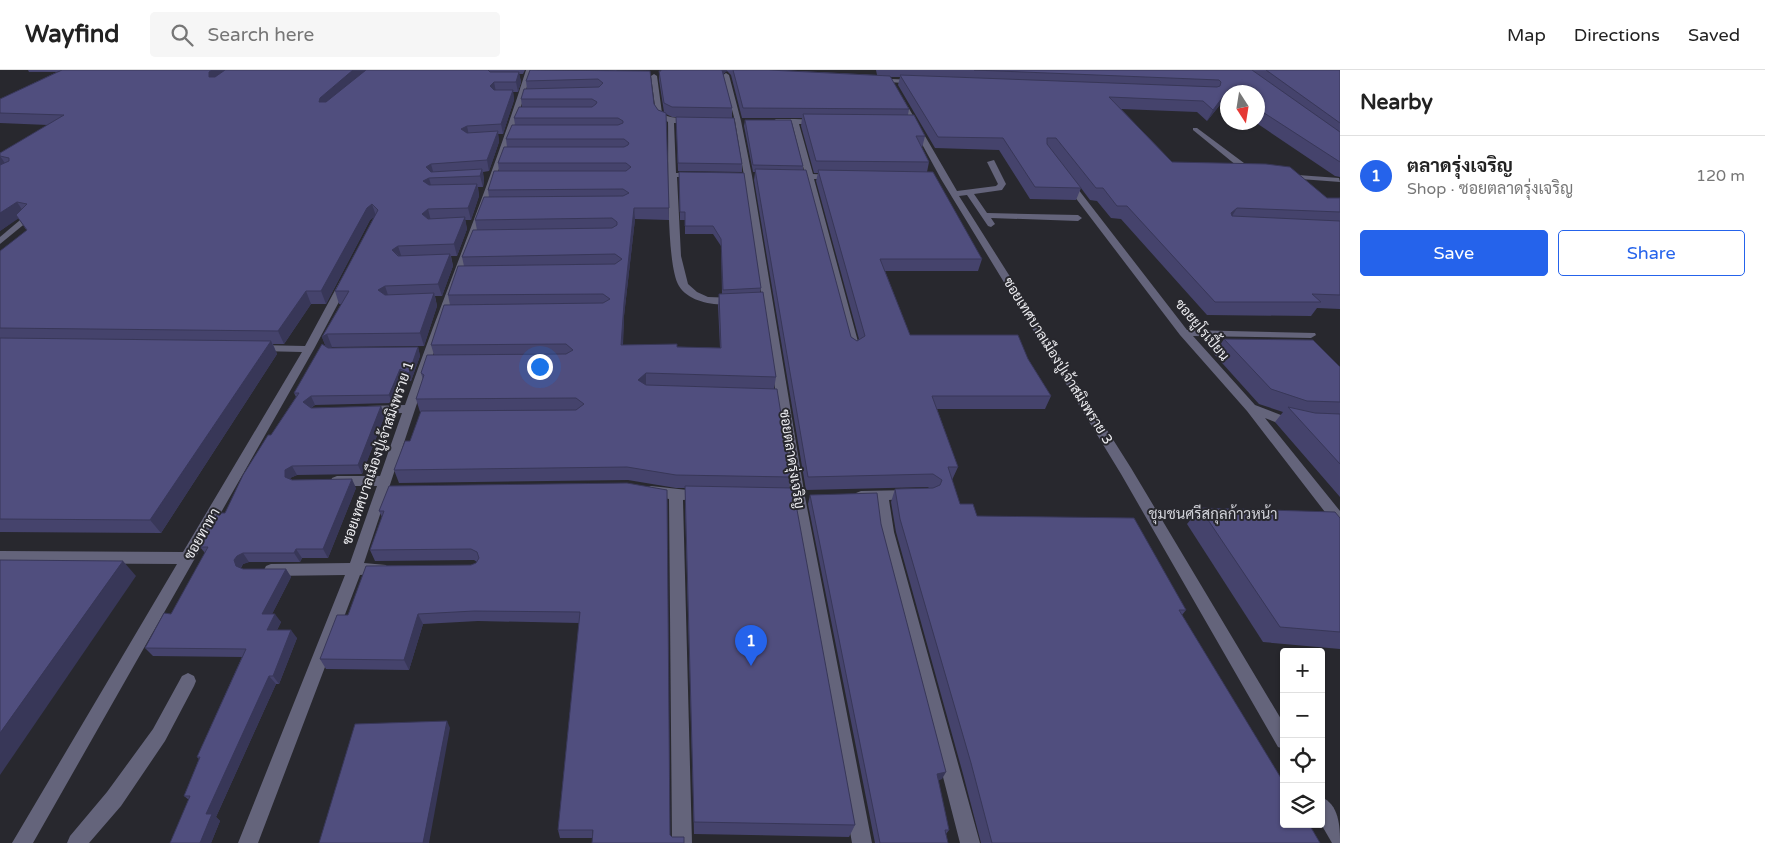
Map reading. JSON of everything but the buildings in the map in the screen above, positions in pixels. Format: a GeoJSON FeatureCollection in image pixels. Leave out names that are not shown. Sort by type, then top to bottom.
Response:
{"type":"FeatureCollection","features":[{"type":"Feature","properties":{"kind":"street","name":"ซอยตลาดรุ่งเจริญ"},"geometry":{"type":"LineString","coordinates":[[726,75],[738,121],[748,176],[757,300],[778,396],[862,843]]}},
{"type":"Feature","properties":{"kind":"street","name":"ซอยเทศบาลเมืองปู่เจ้าสมิงพราย 1"},"geometry":{"type":"LineString","coordinates":[[248,843],[386,487],[444,307],[461,274],[456,261],[486,205],[482,191],[505,154],[507,135],[521,113],[522,95],[528,76]]}},
{"type":"Feature","properties":{"kind":"street"},"geometry":{"type":"LineString","coordinates":[[654,76],[659,114],[662,118],[672,121],[700,121]]}},
{"type":"Feature","properties":{"kind":"street","name":"ซอยเทศบาลเมืองปู่เจ้าสมิงพราย 3"},"geometry":{"type":"LineString","coordinates":[[920,82],[886,81],[940,179],[955,194],[1126,471],[1282,738]]}},
{"type":"Feature","properties":{"kind":"street"},"geometry":{"type":"LineString","coordinates":[[672,121],[676,254],[682,284],[695,296],[709,300],[723,302],[757,300]]}},
{"type":"Feature","properties":{"kind":"street"},"geometry":{"type":"LineString","coordinates":[[766,121],[825,122]]}},
{"type":"Feature","properties":{"kind":"street"},"geometry":{"type":"LineString","coordinates":[[795,121],[855,350]]}},
{"type":"Feature","properties":{"kind":"street"},"geometry":{"type":"LineString","coordinates":[[1195,129],[1245,168],[1260,173]]}},
{"type":"Feature","properties":{"kind":"street"},"geometry":{"type":"LineString","coordinates":[[955,194],[1000,188],[1002,184],[991,162]]}},
{"type":"Feature","properties":{"kind":"street"},"geometry":{"type":"LineString","coordinates":[[674,175],[702,175]]}},
{"type":"Feature","properties":{"kind":"street"},"geometry":{"type":"LineString","coordinates":[[1275,175],[1340,182]]}},
{"type":"Feature","properties":{"kind":"street"},"geometry":{"type":"LineString","coordinates":[[783,176],[838,177]]}},
{"type":"Feature","properties":{"kind":"street","name":"ซอยยูโรเปี้ยน"},"geometry":{"type":"LineString","coordinates":[[1064,177],[1184,333],[1251,408],[1340,522]]}},
{"type":"Feature","properties":{"kind":"street"},"geometry":{"type":"LineString","coordinates":[[970,193],[991,224]]}},
{"type":"Feature","properties":{"kind":"street"},"geometry":{"type":"LineString","coordinates":[[985,215],[1078,218]]}},
{"type":"Feature","properties":{"kind":"street"},"geometry":{"type":"LineString","coordinates":[[0,240],[29,217]]}},
{"type":"Feature","properties":{"kind":"street","name":"ซอยทาทา"},"geometry":{"type":"LineString","coordinates":[[22,843],[309,349],[349,272]]}},
{"type":"Feature","properties":{"kind":"street"},"geometry":{"type":"LineString","coordinates":[[1184,333],[1311,335]]}},
{"type":"Feature","properties":{"kind":"street"},"geometry":{"type":"LineString","coordinates":[[249,348],[309,349]]}},
{"type":"Feature","properties":{"kind":"street"},"geometry":{"type":"LineString","coordinates":[[1251,408],[1284,421],[1301,423]]}},
{"type":"Feature","properties":{"kind":"street"},"geometry":{"type":"LineString","coordinates":[[352,410],[410,415]]}},
{"type":"Feature","properties":{"kind":"street"},"geometry":{"type":"LineString","coordinates":[[326,481],[386,487]]}},
{"type":"Feature","properties":{"kind":"street"},"geometry":{"type":"LineString","coordinates":[[638,489],[676,495],[714,496]]}},
{"type":"Feature","properties":{"kind":"street"},"geometry":{"type":"LineString","coordinates":[[844,496],[919,494]]}},
{"type":"Feature","properties":{"kind":"street"},"geometry":{"type":"LineString","coordinates":[[676,495],[682,843]]}},
{"type":"Feature","properties":{"kind":"street"},"geometry":{"type":"LineString","coordinates":[[882,496],[887,532],[970,843]]}},
{"type":"Feature","properties":{"kind":"street"},"geometry":{"type":"LineString","coordinates":[[0,557],[188,558]]}},
{"type":"Feature","properties":{"kind":"street"},"geometry":{"type":"LineString","coordinates":[[258,570],[394,569]]}},
{"type":"Feature","properties":{"kind":"street"},"geometry":{"type":"LineString","coordinates":[[77,843],[114,799],[159,735],[188,681]]}},
{"type":"Feature","properties":{"kind":"street"},"geometry":{"type":"LineString","coordinates":[[1325,813],[1340,838]]}},
{"type":"Feature","properties":{"kind":"place","name":"ตลาดรุ่งเจริญ"},"geometry":{"type":"Point","coordinates":[751,666]}},
{"type":"Feature","properties":{"kind":"district","name":"ชุมชนศรีสกุลก้าวหน้า"},"geometry":{"type":"Point","coordinates":[1213,514]}}]}
